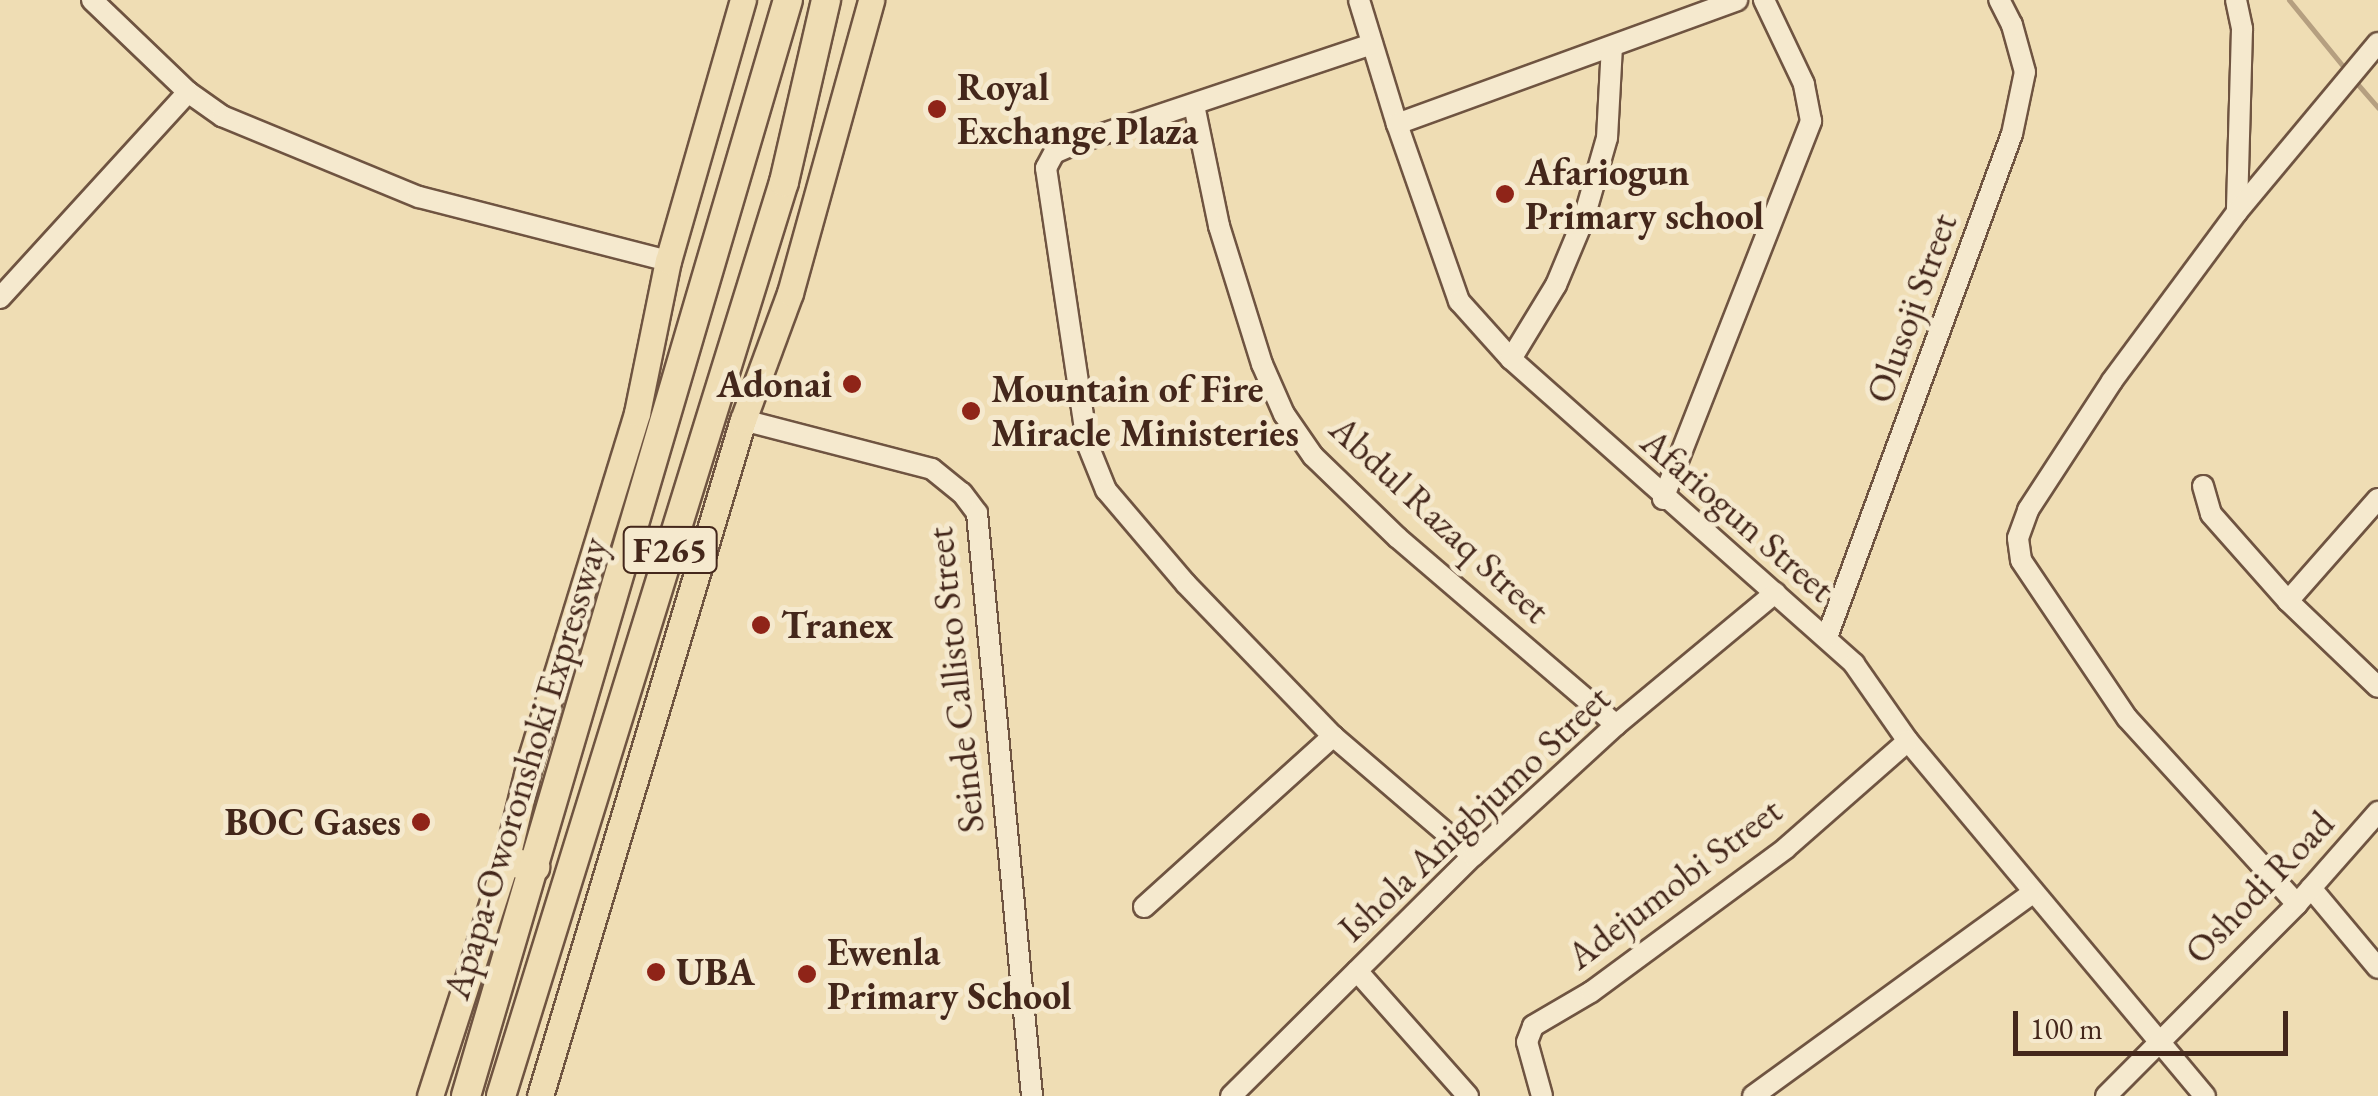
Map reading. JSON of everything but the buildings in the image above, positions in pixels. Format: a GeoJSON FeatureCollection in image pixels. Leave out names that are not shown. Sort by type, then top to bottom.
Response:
{"type":"FeatureCollection","features":[{"type":"Feature","properties":{"kind":"highway","name":"Apapa-Oworonshoki Expressway"},"geometry":{"type":"LineString","coordinates":[[500,1096],[784,182],[826,0]]}},
{"type":"Feature","properties":{"kind":"highway","name":"Apapa-Oworonshoki Expressway"},"geometry":{"type":"LineString","coordinates":[[466,1096],[787,5]]}},
{"type":"Feature","properties":{"kind":"highway"},"geometry":{"type":"LineString","coordinates":[[506,862],[536,867]]}},
{"type":"Feature","properties":{"kind":"main road","name":"Apapa-Oworonshoki Expressway"},"geometry":{"type":"LineString","coordinates":[[430,1096],[506,862],[531,758],[638,413],[668,260],[743,0]]}},
{"type":"Feature","properties":{"kind":"main road"},"geometry":{"type":"LineString","coordinates":[[540,1096],[743,420],[790,293],[871,0]]}},
{"type":"Feature","properties":{"kind":"street"},"geometry":{"type":"LineString","coordinates":[[92,0],[188,92],[222,116],[418,198],[668,260]]}},
{"type":"Feature","properties":{"kind":"street","name":"Afariogun Street"},"geometry":{"type":"LineString","coordinates":[[1359,0],[1397,124],[1460,300],[1511,359],[1854,664],[1908,741],[2205,1096]]}},
{"type":"Feature","properties":{"kind":"street"},"geometry":{"type":"LineString","coordinates":[[1397,124],[1737,0]]}},
{"type":"Feature","properties":{"kind":"street"},"geometry":{"type":"LineString","coordinates":[[1664,499],[1811,121],[1804,84],[1764,0]]}},
{"type":"Feature","properties":{"kind":"street","name":"Olusoji Street"},"geometry":{"type":"LineString","coordinates":[[1827,638],[2012,134],[2025,72],[2012,25],[1999,0]]}},
{"type":"Feature","properties":{"kind":"street"},"geometry":{"type":"LineString","coordinates":[[2236,0],[2242,28],[2236,212]]}},
{"type":"Feature","properties":{"kind":"street"},"geometry":{"type":"LineString","coordinates":[[1372,44],[1078,142],[1047,161],[1086,444],[1106,490],[1186,584],[1333,736],[1474,856]]}},
{"type":"Feature","properties":{"kind":"street"},"geometry":{"type":"LineString","coordinates":[[2378,44],[2236,212],[2112,381],[2028,510],[2018,538],[2021,560],[2127,718],[2378,968]]}},
{"type":"Feature","properties":{"kind":"street"},"geometry":{"type":"LineString","coordinates":[[1511,359],[1556,286],[1584,218],[1606,138],[1612,46]]}},
{"type":"Feature","properties":{"kind":"street"},"geometry":{"type":"LineString","coordinates":[[0,298],[188,92]]}},
{"type":"Feature","properties":{"kind":"street","name":"Abdul Razaq Street"},"geometry":{"type":"LineString","coordinates":[[1194,105],[1219,226],[1262,364],[1284,414],[1313,456],[1398,538],[1616,725]]}},
{"type":"Feature","properties":{"kind":"street","name":"Seinde Callisto Street"},"geometry":{"type":"LineString","coordinates":[[743,420],[932,469],[962,494],[976,512],[1032,1096]]}},
{"type":"Feature","properties":{"kind":"street"},"geometry":{"type":"LineString","coordinates":[[2203,486],[2210,514],[2288,601],[2378,687]]}},
{"type":"Feature","properties":{"kind":"street"},"geometry":{"type":"LineString","coordinates":[[2288,601],[2378,499]]}},
{"type":"Feature","properties":{"kind":"street","name":"Ishola Anigbjumo Street"},"geometry":{"type":"LineString","coordinates":[[1231,1096],[1474,856],[1616,725],[1775,593]]}},
{"type":"Feature","properties":{"kind":"street"},"geometry":{"type":"LineString","coordinates":[[1144,907],[1333,736]]}},
{"type":"Feature","properties":{"kind":"street","name":"Adejumobi Street"},"geometry":{"type":"LineString","coordinates":[[1542,1096],[1527,1042],[1532,1026],[1591,992],[1786,848],[1908,741]]}},
{"type":"Feature","properties":{"kind":"street","name":"Oshodi Road"},"geometry":{"type":"LineString","coordinates":[[2106,1096],[2156,1041],[2304,896],[2378,812]]}},
{"type":"Feature","properties":{"kind":"street"},"geometry":{"type":"LineString","coordinates":[[1753,1096],[2032,893]]}},
{"type":"Feature","properties":{"kind":"street"},"geometry":{"type":"LineString","coordinates":[[1357,971],[1468,1096]]}},
{"type":"Feature","properties":{"kind":"waterway"},"geometry":{"type":"LineString","coordinates":[[2289,0],[2347,71]]}},
{"type":"Feature","properties":{"kind":"waterway"},"geometry":{"type":"LineString","coordinates":[[2354,80],[2378,108]]}},
{"type":"Feature","properties":{"kind":"place","name":"Royal Exchange Plaza"},"geometry":{"type":"Point","coordinates":[937,109]}},
{"type":"Feature","properties":{"kind":"place","name":"Afariogun Primary school"},"geometry":{"type":"Point","coordinates":[1505,194]}},
{"type":"Feature","properties":{"kind":"place","name":"Adonai"},"geometry":{"type":"Point","coordinates":[852,384]}},
{"type":"Feature","properties":{"kind":"place","name":"Mountain of Fire Miracle Ministeries"},"geometry":{"type":"Point","coordinates":[971,411]}},
{"type":"Feature","properties":{"kind":"place","name":"Tranex"},"geometry":{"type":"Point","coordinates":[761,625]}},
{"type":"Feature","properties":{"kind":"place","name":"BOC Gases"},"geometry":{"type":"Point","coordinates":[421,822]}},
{"type":"Feature","properties":{"kind":"place","name":"UBA"},"geometry":{"type":"Point","coordinates":[656,972]}},
{"type":"Feature","properties":{"kind":"place","name":"Ewenla Primary School"},"geometry":{"type":"Point","coordinates":[807,974]}}]}
